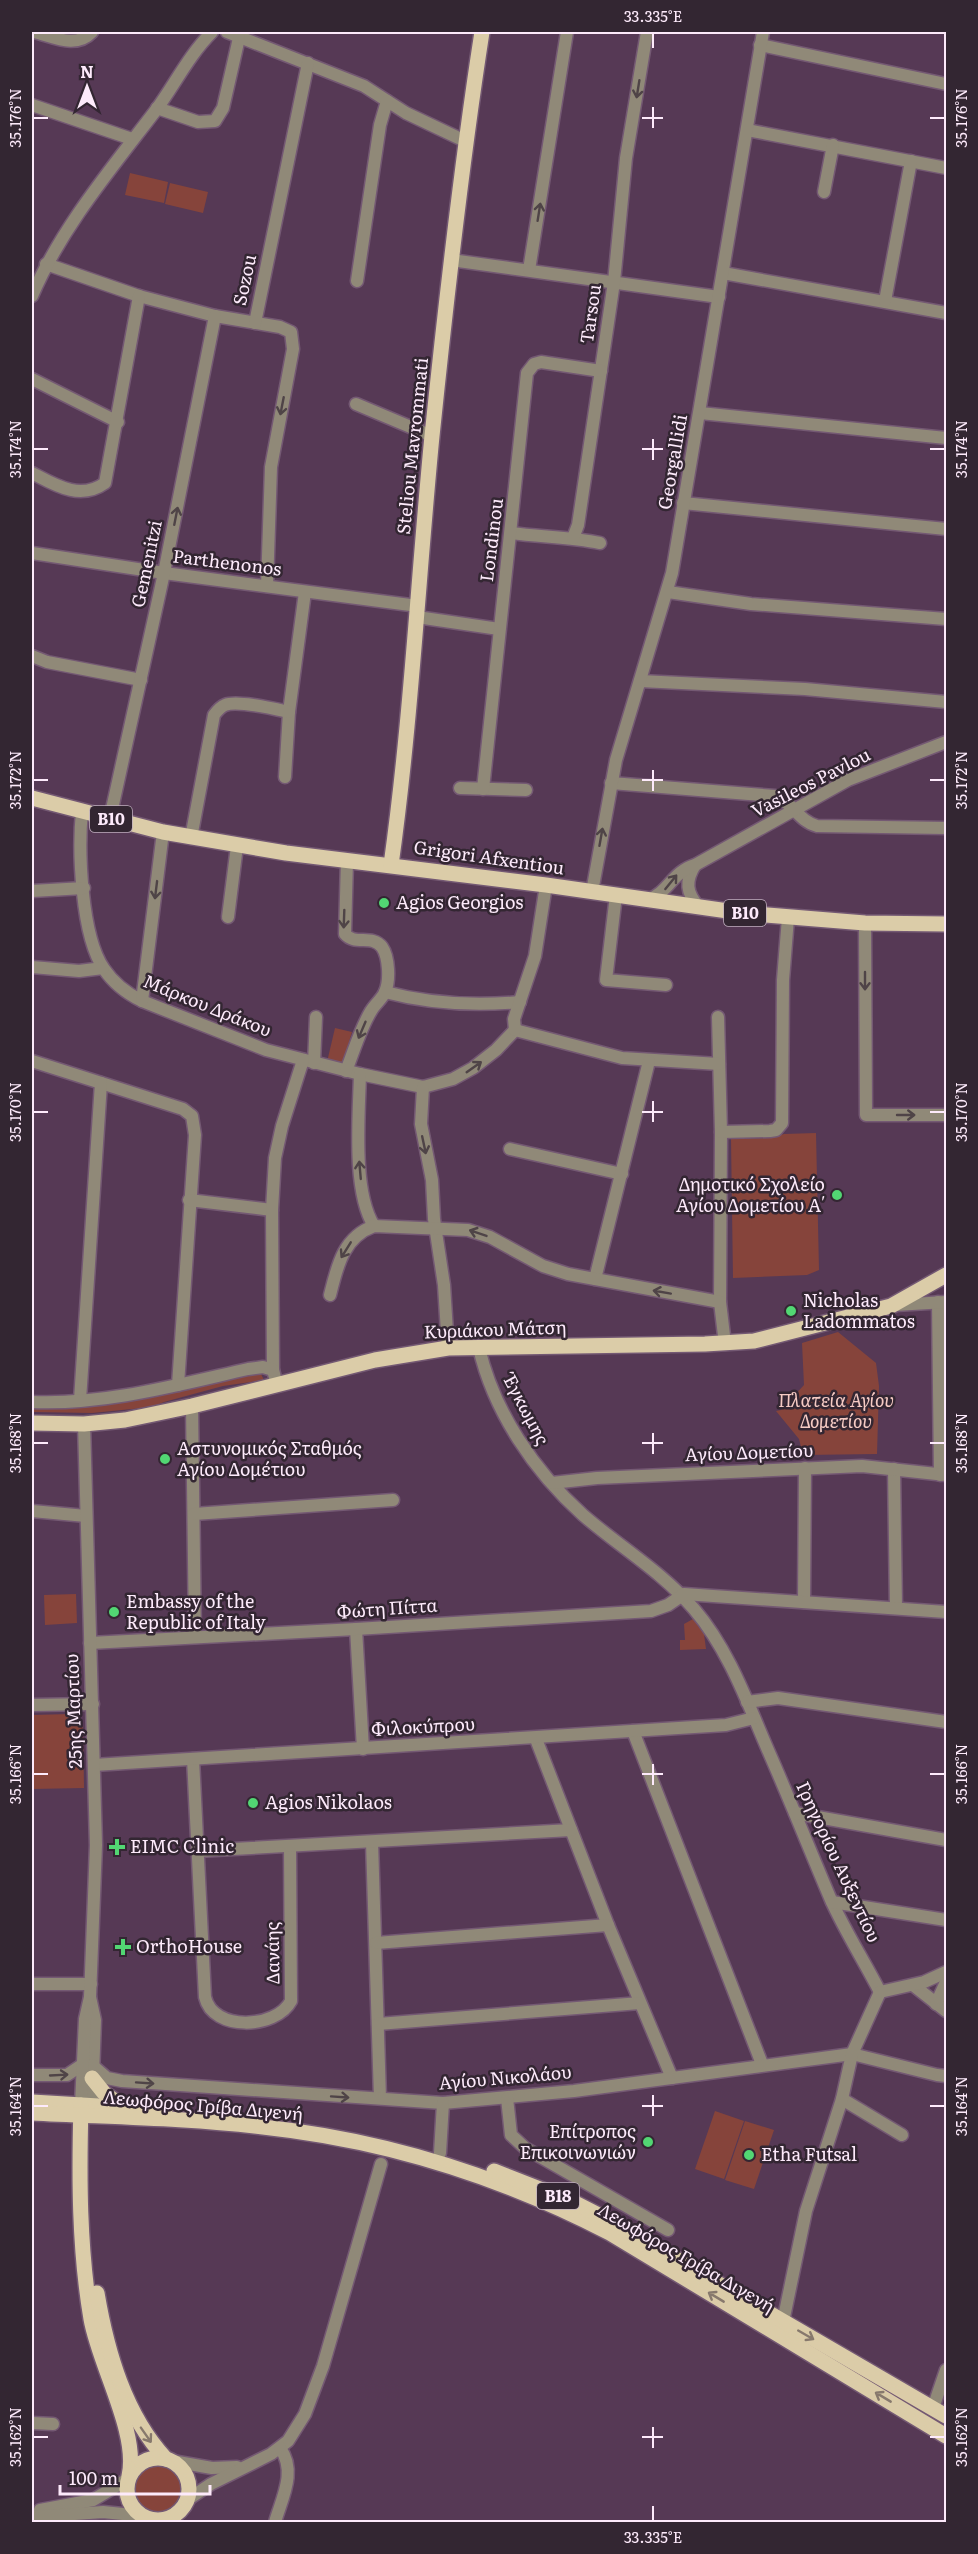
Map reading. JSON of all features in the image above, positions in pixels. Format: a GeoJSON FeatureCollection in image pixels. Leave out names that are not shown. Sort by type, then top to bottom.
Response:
{"type":"FeatureCollection","features":[{"type":"Feature","properties":{"kind":"main road","name":"Steliou Mavrommati"},"geometry":{"type":"LineString","coordinates":[[391,865],[400,798],[432,436],[451,260],[465,141],[482,32]]}},
{"type":"Feature","properties":{"kind":"main road","name":"Grigori Afxentiou"},"geometry":{"type":"LineString","coordinates":[[32,798],[163,832],[237,846],[788,918],[865,923],[946,924]]}},
{"type":"Feature","properties":{"kind":"main road","name":"Κυριάκου Μάτση"},"geometry":{"type":"LineString","coordinates":[[32,1423],[84,1424],[125,1420],[192,1406],[275,1378],[448,1348],[726,1344],[754,1341],[891,1306],[946,1275]]}},
{"type":"Feature","properties":{"kind":"main road"},"geometry":{"type":"LineString","coordinates":[[89,2069],[104,2093],[124,2107]]}},
{"type":"Feature","properties":{"kind":"main road","name":"Λεωφόρος Γρίβα Διγενή"},"geometry":{"type":"LineString","coordinates":[[32,2102],[86,2110],[263,2127],[386,2148],[474,2174],[557,2207],[610,2233],[946,2436]]}},
{"type":"Feature","properties":{"kind":"main road","name":"Λεωφόρος Γρίβα Διγενή"},"geometry":{"type":"LineString","coordinates":[[32,2113],[124,2107],[309,2123],[440,2152],[512,2177],[573,2202],[614,2223],[946,2416]]}},
{"type":"Feature","properties":{"kind":"main road"},"geometry":{"type":"LineString","coordinates":[[86,2110],[89,2224],[99,2306],[130,2406],[145,2433],[169,2460],[181,2468],[187,2478],[189,2489],[184,2523]]}},
{"type":"Feature","properties":{"kind":"main road"},"geometry":{"type":"LineString","coordinates":[[86,2110],[80,2216],[83,2264],[97,2345],[129,2438],[132,2466],[128,2498],[133,2508],[146,2519],[160,2520],[180,2512],[187,2501]]}},
{"type":"Feature","properties":{"kind":"main road"},"geometry":{"type":"LineString","coordinates":[[129,2478],[142,2462],[151,2458],[169,2460]]}},
{"type":"Feature","properties":{"kind":"street"},"geometry":{"type":"LineString","coordinates":[[34,32],[71,42],[82,40],[92,32]]}},
{"type":"Feature","properties":{"kind":"street"},"geometry":{"type":"LineString","coordinates":[[32,297],[46,264],[132,139],[157,108],[197,47],[212,32]]}},
{"type":"Feature","properties":{"kind":"street"},"geometry":{"type":"LineString","coordinates":[[227,32],[364,86],[406,113],[465,141]]}},
{"type":"Feature","properties":{"kind":"street"},"geometry":{"type":"LineString","coordinates":[[530,270],[567,32]]}},
{"type":"Feature","properties":{"kind":"street","name":"Tarsou"},"geometry":{"type":"LineString","coordinates":[[573,538],[578,525],[601,371],[614,282],[626,158],[647,32]]}},
{"type":"Feature","properties":{"kind":"street","name":"Georgallidi"},"geometry":{"type":"LineString","coordinates":[[592,892],[619,747],[668,592],[763,32]]}},
{"type":"Feature","properties":{"kind":"street"},"geometry":{"type":"LineString","coordinates":[[157,108],[198,122],[215,121],[223,108],[239,38]]}},
{"type":"Feature","properties":{"kind":"street"},"geometry":{"type":"LineString","coordinates":[[760,45],[946,84]]}},
{"type":"Feature","properties":{"kind":"street","name":"Sozou"},"geometry":{"type":"LineString","coordinates":[[267,586],[271,467],[293,349],[292,335],[287,329],[255,323],[308,63]]}},
{"type":"Feature","properties":{"kind":"street"},"geometry":{"type":"LineString","coordinates":[[357,281],[380,124],[387,101]]}},
{"type":"Feature","properties":{"kind":"street"},"geometry":{"type":"LineString","coordinates":[[32,105],[132,139]]}},
{"type":"Feature","properties":{"kind":"street"},"geometry":{"type":"LineString","coordinates":[[747,130],[946,168]]}},
{"type":"Feature","properties":{"kind":"street"},"geometry":{"type":"LineString","coordinates":[[824,192],[833,145]]}},
{"type":"Feature","properties":{"kind":"street"},"geometry":{"type":"LineString","coordinates":[[885,302],[911,161]]}},
{"type":"Feature","properties":{"kind":"street"},"geometry":{"type":"LineString","coordinates":[[451,260],[719,297]]}},
{"type":"Feature","properties":{"kind":"street"},"geometry":{"type":"LineString","coordinates":[[46,264],[139,296],[215,316],[255,323]]}},
{"type":"Feature","properties":{"kind":"street"},"geometry":{"type":"LineString","coordinates":[[723,273],[946,313]]}},
{"type":"Feature","properties":{"kind":"street"},"geometry":{"type":"LineString","coordinates":[[32,472],[72,491],[91,490],[99,487],[107,479],[139,296]]}},
{"type":"Feature","properties":{"kind":"street","name":"Gemenitzi"},"geometry":{"type":"LineString","coordinates":[[110,818],[164,573],[215,316]]}},
{"type":"Feature","properties":{"kind":"street","name":"Londinou"},"geometry":{"type":"LineString","coordinates":[[483,789],[527,373],[534,364],[541,362],[601,371]]}},
{"type":"Feature","properties":{"kind":"street"},"geometry":{"type":"LineString","coordinates":[[32,379],[118,422]]}},
{"type":"Feature","properties":{"kind":"street"},"geometry":{"type":"LineString","coordinates":[[356,404],[432,436]]}},
{"type":"Feature","properties":{"kind":"street"},"geometry":{"type":"LineString","coordinates":[[700,413],[946,438]]}},
{"type":"Feature","properties":{"kind":"street"},"geometry":{"type":"LineString","coordinates":[[683,503],[946,529]]}},
{"type":"Feature","properties":{"kind":"street"},"geometry":{"type":"LineString","coordinates":[[511,533],[560,539],[573,538],[600,543]]}},
{"type":"Feature","properties":{"kind":"street","name":"Parthenonos"},"geometry":{"type":"LineString","coordinates":[[32,553],[305,592],[499,629]]}},
{"type":"Feature","properties":{"kind":"street"},"geometry":{"type":"LineString","coordinates":[[285,777],[289,712],[305,592]]}},
{"type":"Feature","properties":{"kind":"street"},"geometry":{"type":"LineString","coordinates":[[668,592],[750,604],[946,619]]}},
{"type":"Feature","properties":{"kind":"street"},"geometry":{"type":"LineString","coordinates":[[32,656],[47,662],[141,680]]}},
{"type":"Feature","properties":{"kind":"street"},"geometry":{"type":"LineString","coordinates":[[640,681],[805,689],[946,702]]}},
{"type":"Feature","properties":{"kind":"street"},"geometry":{"type":"LineString","coordinates":[[191,838],[214,715],[218,709],[230,704],[289,712]]}},
{"type":"Feature","properties":{"kind":"street","name":"Vasileos Pavlou"},"geometry":{"type":"LineString","coordinates":[[647,900],[659,895],[676,875],[858,775],[946,742]]}},
{"type":"Feature","properties":{"kind":"street"},"geometry":{"type":"LineString","coordinates":[[611,783],[775,795],[784,800],[806,823],[817,826],[946,828]]}},
{"type":"Feature","properties":{"kind":"street"},"geometry":{"type":"LineString","coordinates":[[460,788],[526,790]]}},
{"type":"Feature","properties":{"kind":"street","name":"Μάρκου Δράκου"},"geometry":{"type":"LineString","coordinates":[[82,811],[84,888],[92,940],[103,968],[126,993],[267,1050],[308,1062],[423,1087]]}},
{"type":"Feature","properties":{"kind":"street"},"geometry":{"type":"LineString","coordinates":[[142,1001],[163,832]]}},
{"type":"Feature","properties":{"kind":"street"},"geometry":{"type":"LineString","coordinates":[[228,917],[237,846]]}},
{"type":"Feature","properties":{"kind":"street"},"geometry":{"type":"LineString","coordinates":[[346,1071],[362,1027],[372,1009],[385,993],[387,966],[384,949],[372,940],[348,938],[344,931],[347,860]]}},
{"type":"Feature","properties":{"kind":"street"},"geometry":{"type":"LineString","coordinates":[[695,865],[689,876],[688,890],[699,907]]}},
{"type":"Feature","properties":{"kind":"street"},"geometry":{"type":"LineString","coordinates":[[448,1348],[444,1285],[432,1180],[421,1124],[423,1087],[453,1079],[468,1071],[496,1050],[515,1030],[514,1020],[535,956],[546,885]]}},
{"type":"Feature","properties":{"kind":"street"},"geometry":{"type":"LineString","coordinates":[[32,891],[84,888]]}},
{"type":"Feature","properties":{"kind":"street"},"geometry":{"type":"LineString","coordinates":[[616,895],[606,980],[666,985]]}},
{"type":"Feature","properties":{"kind":"street"},"geometry":{"type":"LineString","coordinates":[[721,1132],[770,1131],[776,1130],[782,1123],[783,980],[788,918]]}},
{"type":"Feature","properties":{"kind":"street"},"geometry":{"type":"LineString","coordinates":[[865,923],[866,1115],[946,1115]]}},
{"type":"Feature","properties":{"kind":"street"},"geometry":{"type":"LineString","coordinates":[[32,967],[79,971],[103,968]]}},
{"type":"Feature","properties":{"kind":"street"},"geometry":{"type":"LineString","coordinates":[[385,993],[416,1000],[452,1004],[487,1005],[520,1002]]}},
{"type":"Feature","properties":{"kind":"street"},"geometry":{"type":"LineString","coordinates":[[275,1378],[272,1210],[278,1142],[308,1062],[316,1017]]}},
{"type":"Feature","properties":{"kind":"street"},"geometry":{"type":"LineString","coordinates":[[718,1017],[721,1132],[720,1302],[726,1344]]}},
{"type":"Feature","properties":{"kind":"street"},"geometry":{"type":"LineString","coordinates":[[515,1030],[595,1052],[649,1061],[719,1064]]}},
{"type":"Feature","properties":{"kind":"street"},"geometry":{"type":"LineString","coordinates":[[32,1060],[183,1109],[192,1116],[195,1135],[178,1385]]}},
{"type":"Feature","properties":{"kind":"street"},"geometry":{"type":"LineString","coordinates":[[596,1280],[649,1061]]}},
{"type":"Feature","properties":{"kind":"street"},"geometry":{"type":"LineString","coordinates":[[360,1074],[361,1180],[367,1214],[374,1226]]}},
{"type":"Feature","properties":{"kind":"street"},"geometry":{"type":"LineString","coordinates":[[80,1400],[101,1083]]}},
{"type":"Feature","properties":{"kind":"street"},"geometry":{"type":"LineString","coordinates":[[510,1149],[622,1174]]}},
{"type":"Feature","properties":{"kind":"street"},"geometry":{"type":"LineString","coordinates":[[189,1200],[272,1210]]}},
{"type":"Feature","properties":{"kind":"street"},"geometry":{"type":"LineString","coordinates":[[330,1295],[343,1252],[360,1233],[374,1226],[468,1230],[482,1234],[543,1266],[596,1280],[720,1302]]}},
{"type":"Feature","properties":{"kind":"street"},"geometry":{"type":"LineString","coordinates":[[942,1302],[943,1475]]}},
{"type":"Feature","properties":{"kind":"street","name":"Κυριάκου Μάτση"},"geometry":{"type":"LineString","coordinates":[[891,1306],[942,1302]]}},
{"type":"Feature","properties":{"kind":"street","name":"Έγκωμης"},"geometry":{"type":"LineString","coordinates":[[479,1348],[484,1368],[506,1418],[526,1451],[552,1483]]}},
{"type":"Feature","properties":{"kind":"street"},"geometry":{"type":"LineString","coordinates":[[32,1402],[80,1400],[130,1394],[256,1368],[269,1368],[275,1378]]}},
{"type":"Feature","properties":{"kind":"street"},"geometry":{"type":"LineString","coordinates":[[192,1406],[195,1637]]}},
{"type":"Feature","properties":{"kind":"street","name":"25ης Μαρτίου"},"geometry":{"type":"LineString","coordinates":[[84,1424],[93,1704],[95,1896],[90,1997],[95,2020],[86,2110]]}},
{"type":"Feature","properties":{"kind":"street","name":"Αγίου Δομετίου"},"geometry":{"type":"LineString","coordinates":[[552,1483],[597,1478],[862,1466],[943,1475]]}},
{"type":"Feature","properties":{"kind":"street"},"geometry":{"type":"LineString","coordinates":[[804,1602],[805,1468]]}},
{"type":"Feature","properties":{"kind":"street"},"geometry":{"type":"LineString","coordinates":[[894,1469],[897,1608]]}},
{"type":"Feature","properties":{"kind":"street","name":"Γρηγορίου Αυξεντίου"},"geometry":{"type":"LineString","coordinates":[[552,1483],[584,1515],[651,1567],[681,1595],[711,1633],[747,1702],[832,1902],[880,1992]]}},
{"type":"Feature","properties":{"kind":"street"},"geometry":{"type":"LineString","coordinates":[[194,1514],[393,1500]]}},
{"type":"Feature","properties":{"kind":"street"},"geometry":{"type":"LineString","coordinates":[[32,1511],[86,1516]]}},
{"type":"Feature","properties":{"kind":"street"},"geometry":{"type":"LineString","coordinates":[[681,1595],[946,1612]]}},
{"type":"Feature","properties":{"kind":"street","name":"Φώτη Πίττα"},"geometry":{"type":"LineString","coordinates":[[90,1643],[651,1611],[668,1605],[681,1595]]}},
{"type":"Feature","properties":{"kind":"street"},"geometry":{"type":"LineString","coordinates":[[356,1629],[363,1749]]}},
{"type":"Feature","properties":{"kind":"street"},"geometry":{"type":"LineString","coordinates":[[747,1702],[778,1698],[946,1722]]}},
{"type":"Feature","properties":{"kind":"street"},"geometry":{"type":"LineString","coordinates":[[32,1706],[93,1704]]}},
{"type":"Feature","properties":{"kind":"street","name":"Φιλοκύπρου"},"geometry":{"type":"LineString","coordinates":[[94,1764],[536,1738],[735,1724],[753,1718]]}},
{"type":"Feature","properties":{"kind":"street"},"geometry":{"type":"LineString","coordinates":[[633,1731],[762,2064]]}},
{"type":"Feature","properties":{"kind":"street"},"geometry":{"type":"LineString","coordinates":[[536,1738],[608,1925],[672,2078]]}},
{"type":"Feature","properties":{"kind":"street","name":"Δανάης"},"geometry":{"type":"LineString","coordinates":[[193,1759],[196,1851],[206,2002],[215,2014],[226,2020],[259,2021],[280,2014],[286,2009],[292,1997],[290,1848]]}},
{"type":"Feature","properties":{"kind":"street"},"geometry":{"type":"LineString","coordinates":[[795,1813],[946,1839]]}},
{"type":"Feature","properties":{"kind":"street"},"geometry":{"type":"LineString","coordinates":[[196,1851],[290,1848],[571,1830]]}},
{"type":"Feature","properties":{"kind":"street"},"geometry":{"type":"LineString","coordinates":[[372,1842],[380,2098]]}},
{"type":"Feature","properties":{"kind":"street"},"geometry":{"type":"LineString","coordinates":[[832,1902],[946,1920]]}},
{"type":"Feature","properties":{"kind":"street"},"geometry":{"type":"LineString","coordinates":[[376,1943],[608,1925]]}},
{"type":"Feature","properties":{"kind":"street"},"geometry":{"type":"LineString","coordinates":[[783,2322],[806,2211],[842,2099],[852,2054],[880,1992],[913,1985],[946,1972]]}},
{"type":"Feature","properties":{"kind":"street"},"geometry":{"type":"LineString","coordinates":[[913,1985],[941,2008],[946,1982]]}},
{"type":"Feature","properties":{"kind":"street"},"geometry":{"type":"LineString","coordinates":[[32,1984],[91,1984]]}},
{"type":"Feature","properties":{"kind":"street"},"geometry":{"type":"LineString","coordinates":[[378,2024],[640,2003]]}},
{"type":"Feature","properties":{"kind":"street"},"geometry":{"type":"LineString","coordinates":[[852,2054],[937,2076],[946,2076]]}},
{"type":"Feature","properties":{"kind":"street","name":"Αγίου Νικολάου"},"geometry":{"type":"LineString","coordinates":[[89,2069],[107,2078],[122,2081],[443,2103],[507,2098],[852,2054]]}},
{"type":"Feature","properties":{"kind":"street"},"geometry":{"type":"LineString","coordinates":[[32,2075],[67,2076],[89,2069]]}},
{"type":"Feature","properties":{"kind":"street"},"geometry":{"type":"LineString","coordinates":[[507,2098],[511,2135],[525,2148],[668,2230]]}},
{"type":"Feature","properties":{"kind":"street"},"geometry":{"type":"LineString","coordinates":[[842,2099],[902,2135]]}},
{"type":"Feature","properties":{"kind":"street"},"geometry":{"type":"LineString","coordinates":[[440,2152],[443,2103]]}},
{"type":"Feature","properties":{"kind":"street"},"geometry":{"type":"LineString","coordinates":[[187,2501],[280,2448],[296,2432],[315,2394],[381,2164]]}},
{"type":"Feature","properties":{"kind":"street"},"geometry":{"type":"LineString","coordinates":[[933,2408],[946,2370]]}},
{"type":"Feature","properties":{"kind":"street"},"geometry":{"type":"LineString","coordinates":[[32,2423],[53,2424]]}},
{"type":"Feature","properties":{"kind":"street"},"geometry":{"type":"LineString","coordinates":[[275,2523],[289,2476],[288,2463],[280,2448]]}},
{"type":"Feature","properties":{"kind":"street"},"geometry":{"type":"LineString","coordinates":[[169,2460],[212,2468],[245,2466]]}},
{"type":"Feature","properties":{"kind":"street"},"geometry":{"type":"LineString","coordinates":[[32,2511],[81,2504],[93,2500],[129,2478]]}},
{"type":"Feature","properties":{"kind":"street"},"geometry":{"type":"LineString","coordinates":[[32,2517],[103,2512],[146,2519]]}},
{"type":"Feature","properties":{"kind":"green space"},"geometry":{"type":"Polygon","coordinates":[[[130,173],[168,182],[164,203],[125,195],[130,173]]]}},
{"type":"Feature","properties":{"kind":"green space"},"geometry":{"type":"Polygon","coordinates":[[[170,183],[208,192],[203,213],[165,204],[170,183]]]}},
{"type":"Feature","properties":{"kind":"green space"},"geometry":{"type":"Polygon","coordinates":[[[335,1028],[352,1032],[342,1066],[327,1062],[335,1028]]]}},
{"type":"Feature","properties":{"kind":"green space"},"geometry":{"type":"Polygon","coordinates":[[[816,1133],[819,1270],[807,1275],[733,1278],[731,1139],[771,1138],[784,1134],[816,1133]]]}},
{"type":"Feature","properties":{"kind":"green space","name":"Πλατεία Αγίου Δομετίου"},"geometry":{"type":"Polygon","coordinates":[[[838,1332],[876,1363],[879,1386],[877,1454],[803,1455],[799,1439],[776,1411],[781,1410],[804,1385],[802,1343],[838,1332]]]}},
{"type":"Feature","properties":{"kind":"green space"},"geometry":{"type":"Polygon","coordinates":[[[256,1372],[261,1374],[264,1380],[223,1386],[152,1407],[92,1413],[32,1412],[32,1405],[126,1401],[256,1372]]]}},
{"type":"Feature","properties":{"kind":"green space"},"geometry":{"type":"Polygon","coordinates":[[[76,1594],[77,1623],[45,1625],[44,1595],[76,1594]]]}},
{"type":"Feature","properties":{"kind":"green space"},"geometry":{"type":"Polygon","coordinates":[[[693,1619],[704,1634],[706,1649],[680,1650],[680,1640],[685,1640],[684,1624],[693,1619]]]}},
{"type":"Feature","properties":{"kind":"green space"},"geometry":{"type":"Polygon","coordinates":[[[71,1714],[79,1719],[83,1728],[84,1788],[32,1789],[32,1715],[71,1714]]]}},
{"type":"Feature","properties":{"kind":"green space","name":"Etha Futsal"},"geometry":{"type":"Polygon","coordinates":[[[715,2111],[744,2121],[724,2179],[695,2169],[715,2111]]]}},
{"type":"Feature","properties":{"kind":"green space","name":"Etha Futsal"},"geometry":{"type":"Polygon","coordinates":[[[745,2121],[774,2130],[754,2189],[725,2180],[745,2121]]]}},
{"type":"Feature","properties":{"kind":"green space"},"geometry":{"type":"Polygon","coordinates":[[[158,2462],[168,2464],[177,2470],[183,2479],[185,2489],[183,2499],[177,2508],[168,2514],[158,2516],[148,2514],[139,2508],[133,2499],[131,2489],[133,2479],[139,2470],[148,2464],[158,2462]]]}},
{"type":"Feature","properties":{"kind":"place","name":"Agios Georgios"},"geometry":{"type":"Point","coordinates":[384,903]}},
{"type":"Feature","properties":{"kind":"place","name":"Δημοτικό Σχολείο Αγίου Δομετίου Αʹ"},"geometry":{"type":"Point","coordinates":[837,1195]}},
{"type":"Feature","properties":{"kind":"place","name":"Nicholas Ladommatos"},"geometry":{"type":"Point","coordinates":[791,1311]}},
{"type":"Feature","properties":{"kind":"place","name":"Αστυνομικός Σταθμός Αγίου Δομέτιου"},"geometry":{"type":"Point","coordinates":[165,1459]}},
{"type":"Feature","properties":{"kind":"place","name":"Embassy of the Republic of Italy"},"geometry":{"type":"Point","coordinates":[114,1612]}},
{"type":"Feature","properties":{"kind":"place","name":"Agios Nikolaos"},"geometry":{"type":"Point","coordinates":[253,1803]}},
{"type":"Feature","properties":{"kind":"place","name":"EIMC Clinic"},"geometry":{"type":"Point","coordinates":[117,1847]}},
{"type":"Feature","properties":{"kind":"place","name":"OrthoHouse"},"geometry":{"type":"Point","coordinates":[123,1947]}},
{"type":"Feature","properties":{"kind":"place","name":"Επίτροπος Επικοινωνιών"},"geometry":{"type":"Point","coordinates":[648,2142]}},
{"type":"Feature","properties":{"kind":"place","name":"Etha Futsal"},"geometry":{"type":"Point","coordinates":[749,2155]}}]}
